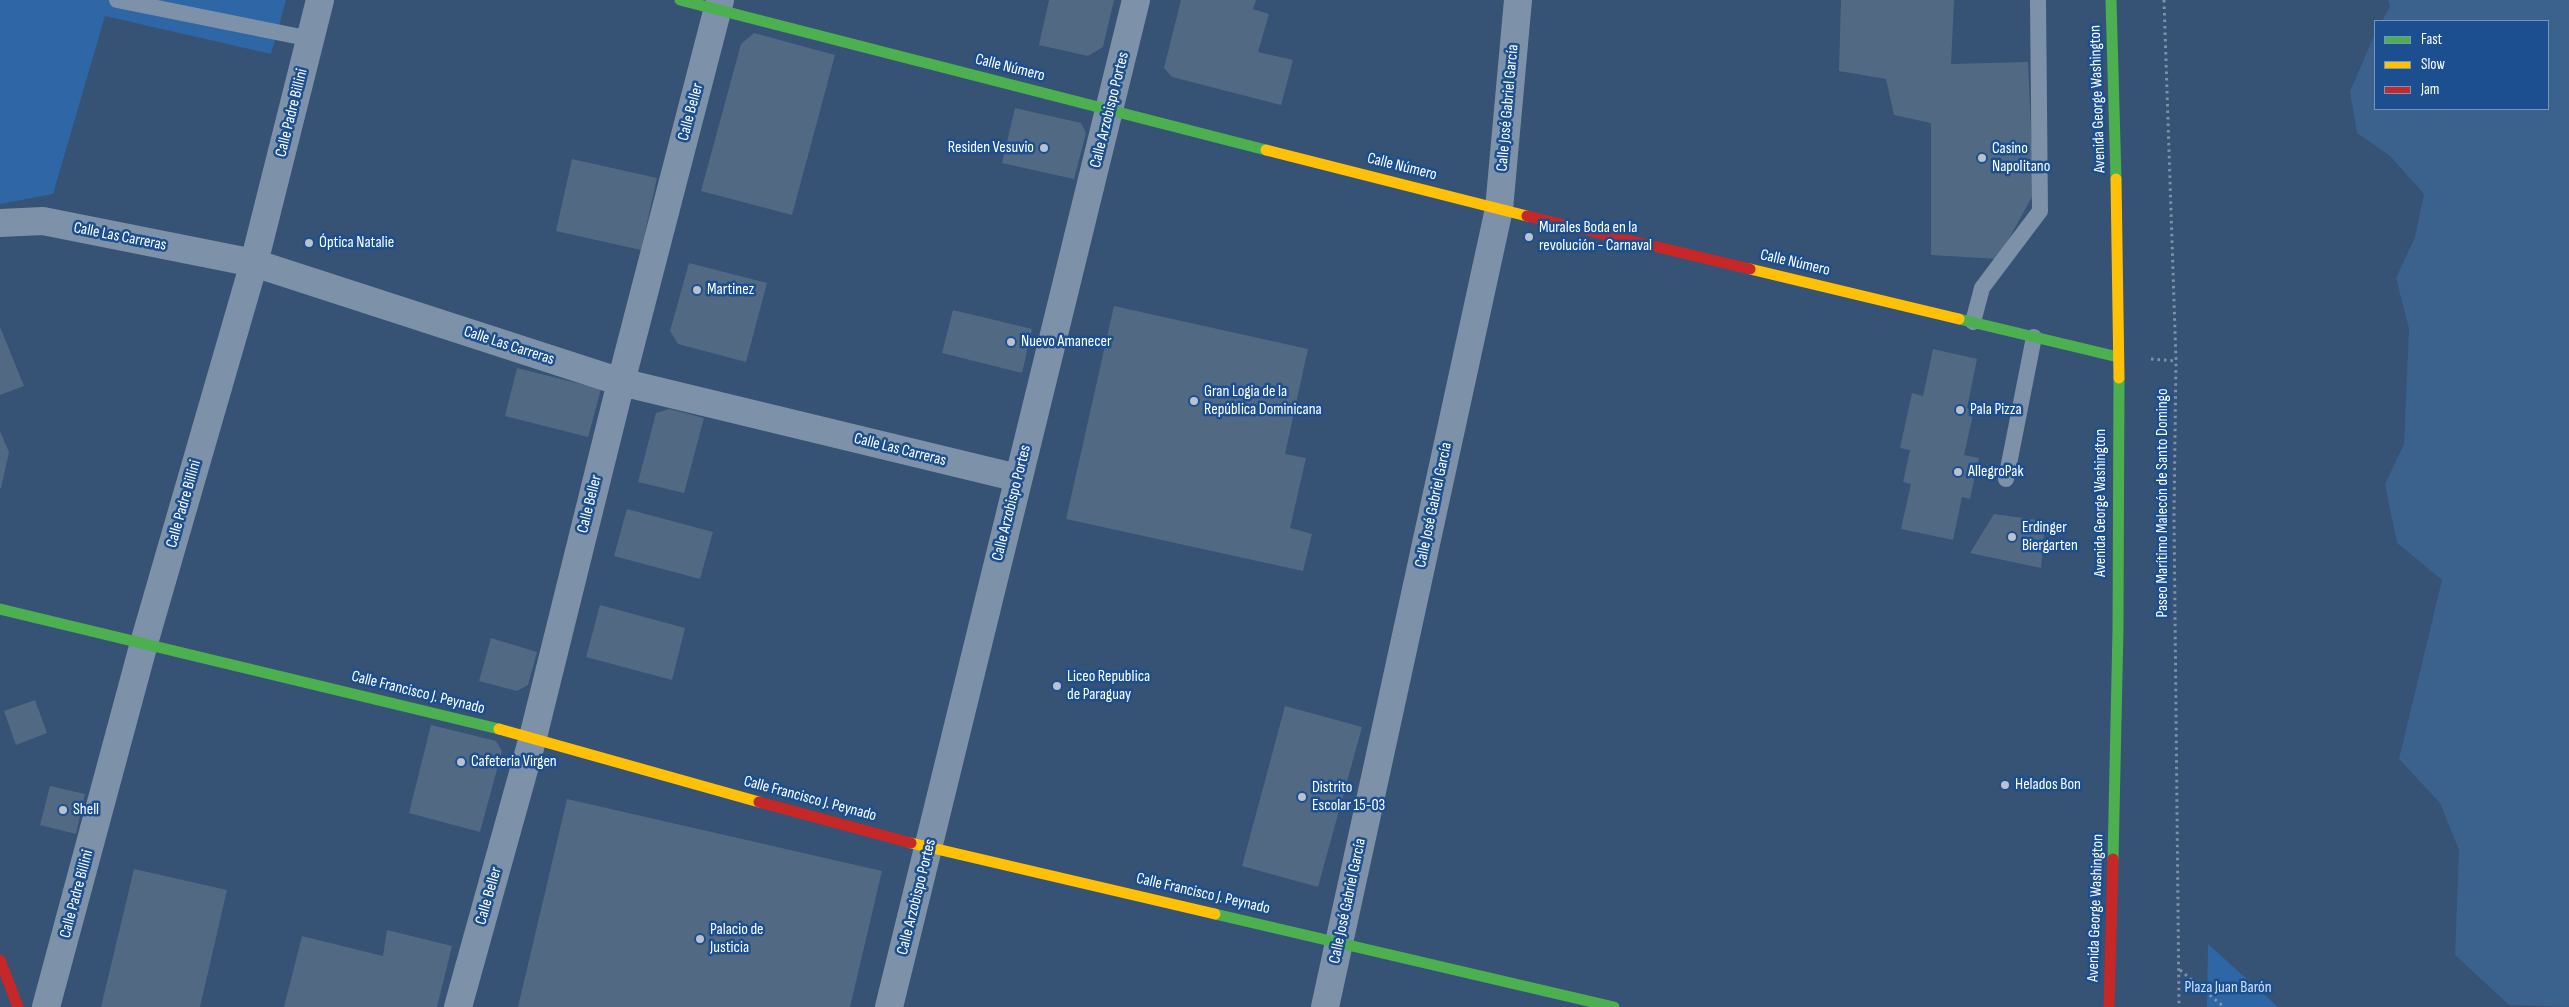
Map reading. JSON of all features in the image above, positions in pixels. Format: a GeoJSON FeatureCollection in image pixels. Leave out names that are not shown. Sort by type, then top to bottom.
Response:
{"type":"FeatureCollection","features":[{"type":"Feature","properties":{"kind":"street","name":"Calle Padre Billini"},"geometry":{"type":"LineString","coordinates":[[46,1007],[144,643],[254,264],[320,0]]}},
{"type":"Feature","properties":{"kind":"street","name":"Calle Número"},"geometry":{"type":"LineString","coordinates":[[680,0],[719,5],[1111,111],[1499,209],[2118,357]]}},
{"type":"Feature","properties":{"kind":"street","name":"Calle Arzobispo Portes"},"geometry":{"type":"LineString","coordinates":[[889,1007],[930,846],[1018,478],[1111,111],[1136,0]]}},
{"type":"Feature","properties":{"kind":"street","name":"Calle José Gabriel García"},"geometry":{"type":"LineString","coordinates":[[1325,1007],[1499,209],[1518,0]]}},
{"type":"Feature","properties":{"kind":"street","name":"Avenida George Washington"},"geometry":{"type":"LineString","coordinates":[[2109,1007],[2114,859],[2118,357],[2117,154],[2111,0]]}},
{"type":"Feature","properties":{"kind":"street","name":"Calle Beller"},"geometry":{"type":"LineString","coordinates":[[458,1007],[533,737],[621,382],[719,5]]}},
{"type":"Feature","properties":{"kind":"street","name":"Calle Las Carreras"},"geometry":{"type":"LineString","coordinates":[[0,223],[43,222],[254,264],[621,382],[1018,478]]}},
{"type":"Feature","properties":{"kind":"street","name":"Calle Francisco J. Peynado"},"geometry":{"type":"LineString","coordinates":[[0,609],[533,737],[577,752],[849,827],[1614,1007]]}},
{"type":"Feature","properties":{"kind":"street"},"geometry":{"type":"LineString","coordinates":[[0,960],[18,1007]]}},
{"type":"Feature","properties":{"kind":"lane"},"geometry":{"type":"LineString","coordinates":[[117,0],[311,39]]}},
{"type":"Feature","properties":{"kind":"lane"},"geometry":{"type":"LineString","coordinates":[[1973,322],[1982,288],[2040,212],[2038,0]]}},
{"type":"Feature","properties":{"kind":"lane"},"geometry":{"type":"LineString","coordinates":[[2006,479],[2034,337]]}},
{"type":"Feature","properties":{"kind":"path","name":"Paseo Marítimo Malecón de Santo Domingo"},"geometry":{"type":"LineString","coordinates":[[2164,0],[2176,361],[2174,515],[2179,1007]]}},
{"type":"Feature","properties":{"kind":"path"},"geometry":{"type":"LineString","coordinates":[[2180,970],[2224,1007]]}},
{"type":"Feature","properties":{"kind":"green space"},"geometry":{"type":"Polygon","coordinates":[[[0,0],[286,0],[271,54],[105,16],[53,194],[0,204],[0,0]]]}},
{"type":"Feature","properties":{"kind":"green space","name":"Plaza Juan Barón"},"geometry":{"type":"Polygon","coordinates":[[[2208,944],[2278,1007],[2207,1007],[2208,944]]]}},
{"type":"Feature","properties":{"kind":"shaded area"},"geometry":{"type":"Polygon","coordinates":[[[2388,0],[2569,0],[2569,1007],[2509,1005],[2455,955],[2459,850],[2440,803],[2399,759],[2442,580],[2397,543],[2385,484],[2404,444],[2409,329],[2396,278],[2415,237],[2424,194],[2390,156],[2357,133],[2350,91],[2374,36],[2374,110],[2549,110],[2549,20],[2383,20],[2390,6],[2388,0]]]}},
{"type":"Feature","properties":{"kind":"building"},"geometry":{"type":"Polygon","coordinates":[[[1049,0],[1114,0],[1103,47],[1088,56],[1039,45],[1049,0]]]}},
{"type":"Feature","properties":{"kind":"building"},"geometry":{"type":"Polygon","coordinates":[[[1181,0],[1256,0],[1253,9],[1269,14],[1258,52],[1293,60],[1281,105],[1172,77],[1164,68],[1181,0]]]}},
{"type":"Feature","properties":{"kind":"building","name":"Casino Napolitano"},"geometry":{"type":"Polygon","coordinates":[[[1841,0],[1954,0],[1951,64],[2028,62],[2034,193],[1998,259],[1931,255],[1931,123],[1894,115],[1886,79],[1839,71],[1841,0]]]}},
{"type":"Feature","properties":{"kind":"building"},"geometry":{"type":"Polygon","coordinates":[[[754,33],[835,55],[792,215],[701,191],[741,44],[754,33]]]}},
{"type":"Feature","properties":{"kind":"building","name":"Residen Vesuvio"},"geometry":{"type":"Polygon","coordinates":[[[1015,108],[1081,123],[1086,133],[1074,179],[1002,163],[1015,108]]]}},
{"type":"Feature","properties":{"kind":"building"},"geometry":{"type":"Polygon","coordinates":[[[572,159],[657,178],[641,250],[556,231],[572,159]]]}},
{"type":"Feature","properties":{"kind":"building"},"geometry":{"type":"Polygon","coordinates":[[[689,263],[767,283],[746,362],[678,344],[670,331],[689,263]]]}},
{"type":"Feature","properties":{"kind":"building","name":"Gran Logia de la República Dominicana"},"geometry":{"type":"Polygon","coordinates":[[[1114,306],[1308,349],[1285,454],[1306,458],[1290,528],[1312,534],[1303,571],[1066,519],[1114,306]]]}},
{"type":"Feature","properties":{"kind":"building"},"geometry":{"type":"Polygon","coordinates":[[[953,310],[1032,329],[1022,373],[942,353],[953,310]]]}},
{"type":"Feature","properties":{"kind":"building"},"geometry":{"type":"Polygon","coordinates":[[[0,327],[24,386],[0,395],[0,327]]]}},
{"type":"Feature","properties":{"kind":"building"},"geometry":{"type":"Polygon","coordinates":[[[1933,349],[1977,359],[1967,408],[1974,410],[1964,455],[1979,458],[1970,499],[1962,497],[1953,540],[1901,529],[1911,484],[1903,482],[1910,450],[1900,448],[1912,393],[1923,396],[1933,349]]]}},
{"type":"Feature","properties":{"kind":"building"},"geometry":{"type":"Polygon","coordinates":[[[517,368],[601,389],[588,437],[505,416],[517,368]]]}},
{"type":"Feature","properties":{"kind":"building"},"geometry":{"type":"Polygon","coordinates":[[[669,409],[704,418],[684,493],[638,482],[656,413],[669,409]]]}},
{"type":"Feature","properties":{"kind":"building"},"geometry":{"type":"Polygon","coordinates":[[[0,431],[9,452],[1,488],[0,488],[0,431]]]}},
{"type":"Feature","properties":{"kind":"building"},"geometry":{"type":"Polygon","coordinates":[[[627,509],[713,532],[700,579],[614,556],[627,509]]]}},
{"type":"Feature","properties":{"kind":"building","name":"Erdinger Biergarten"},"geometry":{"type":"Polygon","coordinates":[[[1994,514],[2045,521],[2041,568],[1970,553],[1994,514]]]}},
{"type":"Feature","properties":{"kind":"building"},"geometry":{"type":"Polygon","coordinates":[[[600,605],[685,628],[672,680],[586,657],[600,605]]]}},
{"type":"Feature","properties":{"kind":"building"},"geometry":{"type":"Polygon","coordinates":[[[491,638],[537,652],[528,685],[517,691],[479,681],[491,638]]]}},
{"type":"Feature","properties":{"kind":"building"},"geometry":{"type":"Polygon","coordinates":[[[35,700],[47,733],[16,745],[4,711],[35,700]]]}},
{"type":"Feature","properties":{"kind":"building","name":"Distrito Escolar 15-03"},"geometry":{"type":"Polygon","coordinates":[[[1285,706],[1362,727],[1318,887],[1242,866],[1285,706]]]}},
{"type":"Feature","properties":{"kind":"building"},"geometry":{"type":"Polygon","coordinates":[[[431,725],[496,741],[502,751],[480,832],[409,813],[431,725]]]}},
{"type":"Feature","properties":{"kind":"building","name":"Shell"},"geometry":{"type":"Polygon","coordinates":[[[50,786],[85,794],[76,834],[40,825],[50,786]]]}},
{"type":"Feature","properties":{"kind":"building","name":"Palacio de Justicia"},"geometry":{"type":"Polygon","coordinates":[[[567,799],[882,871],[850,1007],[518,1007],[567,799]]]}},
{"type":"Feature","properties":{"kind":"building"},"geometry":{"type":"Polygon","coordinates":[[[134,869],[227,890],[200,1007],[101,1007],[134,869]]]}},
{"type":"Feature","properties":{"kind":"building"},"geometry":{"type":"Polygon","coordinates":[[[387,930],[452,946],[437,1007],[284,1007],[302,936],[383,956],[387,930]]]}},
{"type":"Feature","properties":{"kind":"traffic: fast"},"geometry":{"type":"LineString","coordinates":[[680,0],[1266,150]]}},
{"type":"Feature","properties":{"kind":"traffic: fast"},"geometry":{"type":"LineString","coordinates":[[2111,0],[2116,179]]}},
{"type":"Feature","properties":{"kind":"traffic: fast"},"geometry":{"type":"LineString","coordinates":[[1959,319],[2118,357]]}},
{"type":"Feature","properties":{"kind":"traffic: fast"},"geometry":{"type":"LineString","coordinates":[[2113,859],[2118,629],[2119,378]]}},
{"type":"Feature","properties":{"kind":"traffic: fast"},"geometry":{"type":"LineString","coordinates":[[0,609],[499,729]]}},
{"type":"Feature","properties":{"kind":"traffic: fast"},"geometry":{"type":"LineString","coordinates":[[1215,914],[1614,1007]]}},
{"type":"Feature","properties":{"kind":"traffic: slow"},"geometry":{"type":"LineString","coordinates":[[1266,150],[1527,216]]}},
{"type":"Feature","properties":{"kind":"traffic: slow"},"geometry":{"type":"LineString","coordinates":[[2116,179],[2119,378]]}},
{"type":"Feature","properties":{"kind":"traffic: slow"},"geometry":{"type":"LineString","coordinates":[[1750,269],[1959,319]]}},
{"type":"Feature","properties":{"kind":"traffic: slow"},"geometry":{"type":"LineString","coordinates":[[499,729],[759,802]]}},
{"type":"Feature","properties":{"kind":"traffic: slow"},"geometry":{"type":"LineString","coordinates":[[911,843],[1215,914]]}},
{"type":"Feature","properties":{"kind":"traffic: jam"},"geometry":{"type":"LineString","coordinates":[[1527,216],[1750,269]]}},
{"type":"Feature","properties":{"kind":"traffic: jam"},"geometry":{"type":"LineString","coordinates":[[759,802],[911,843]]}},
{"type":"Feature","properties":{"kind":"traffic: jam"},"geometry":{"type":"LineString","coordinates":[[2109,1007],[2113,859]]}},
{"type":"Feature","properties":{"kind":"traffic: jam"},"geometry":{"type":"LineString","coordinates":[[0,960],[18,1007]]}},
{"type":"Feature","properties":{"kind":"place","name":"Residen Vesuvio"},"geometry":{"type":"Point","coordinates":[1044,148]}},
{"type":"Feature","properties":{"kind":"place","name":"Casino Napolitano"},"geometry":{"type":"Point","coordinates":[1982,158]}},
{"type":"Feature","properties":{"kind":"place","name":"Murales Boda en la revolución - Carnaval"},"geometry":{"type":"Point","coordinates":[1529,237]}},
{"type":"Feature","properties":{"kind":"place","name":"Óptica Natalie"},"geometry":{"type":"Point","coordinates":[309,243]}},
{"type":"Feature","properties":{"kind":"place","name":"Martinez"},"geometry":{"type":"Point","coordinates":[697,290]}},
{"type":"Feature","properties":{"kind":"place","name":"Nuevo Amanecer"},"geometry":{"type":"Point","coordinates":[1011,342]}},
{"type":"Feature","properties":{"kind":"place","name":"Gran Logia de la República Dominicana"},"geometry":{"type":"Point","coordinates":[1194,401]}},
{"type":"Feature","properties":{"kind":"place","name":"Pala Pizza"},"geometry":{"type":"Point","coordinates":[1960,410]}},
{"type":"Feature","properties":{"kind":"place","name":"AllegroPak"},"geometry":{"type":"Point","coordinates":[1958,472]}},
{"type":"Feature","properties":{"kind":"place","name":"Erdinger Biergarten"},"geometry":{"type":"Point","coordinates":[2012,537]}},
{"type":"Feature","properties":{"kind":"place","name":"Liceo Republica de Paraguay"},"geometry":{"type":"Point","coordinates":[1057,686]}},
{"type":"Feature","properties":{"kind":"place","name":"Cafeteria Virgen"},"geometry":{"type":"Point","coordinates":[461,762]}},
{"type":"Feature","properties":{"kind":"place","name":"Helados Bon"},"geometry":{"type":"Point","coordinates":[2005,785]}},
{"type":"Feature","properties":{"kind":"place","name":"Distrito Escolar 15-03"},"geometry":{"type":"Point","coordinates":[1302,797]}},
{"type":"Feature","properties":{"kind":"place","name":"Shell"},"geometry":{"type":"Point","coordinates":[63,810]}},
{"type":"Feature","properties":{"kind":"place","name":"Palacio de Justicia"},"geometry":{"type":"Point","coordinates":[700,939]}}]}
